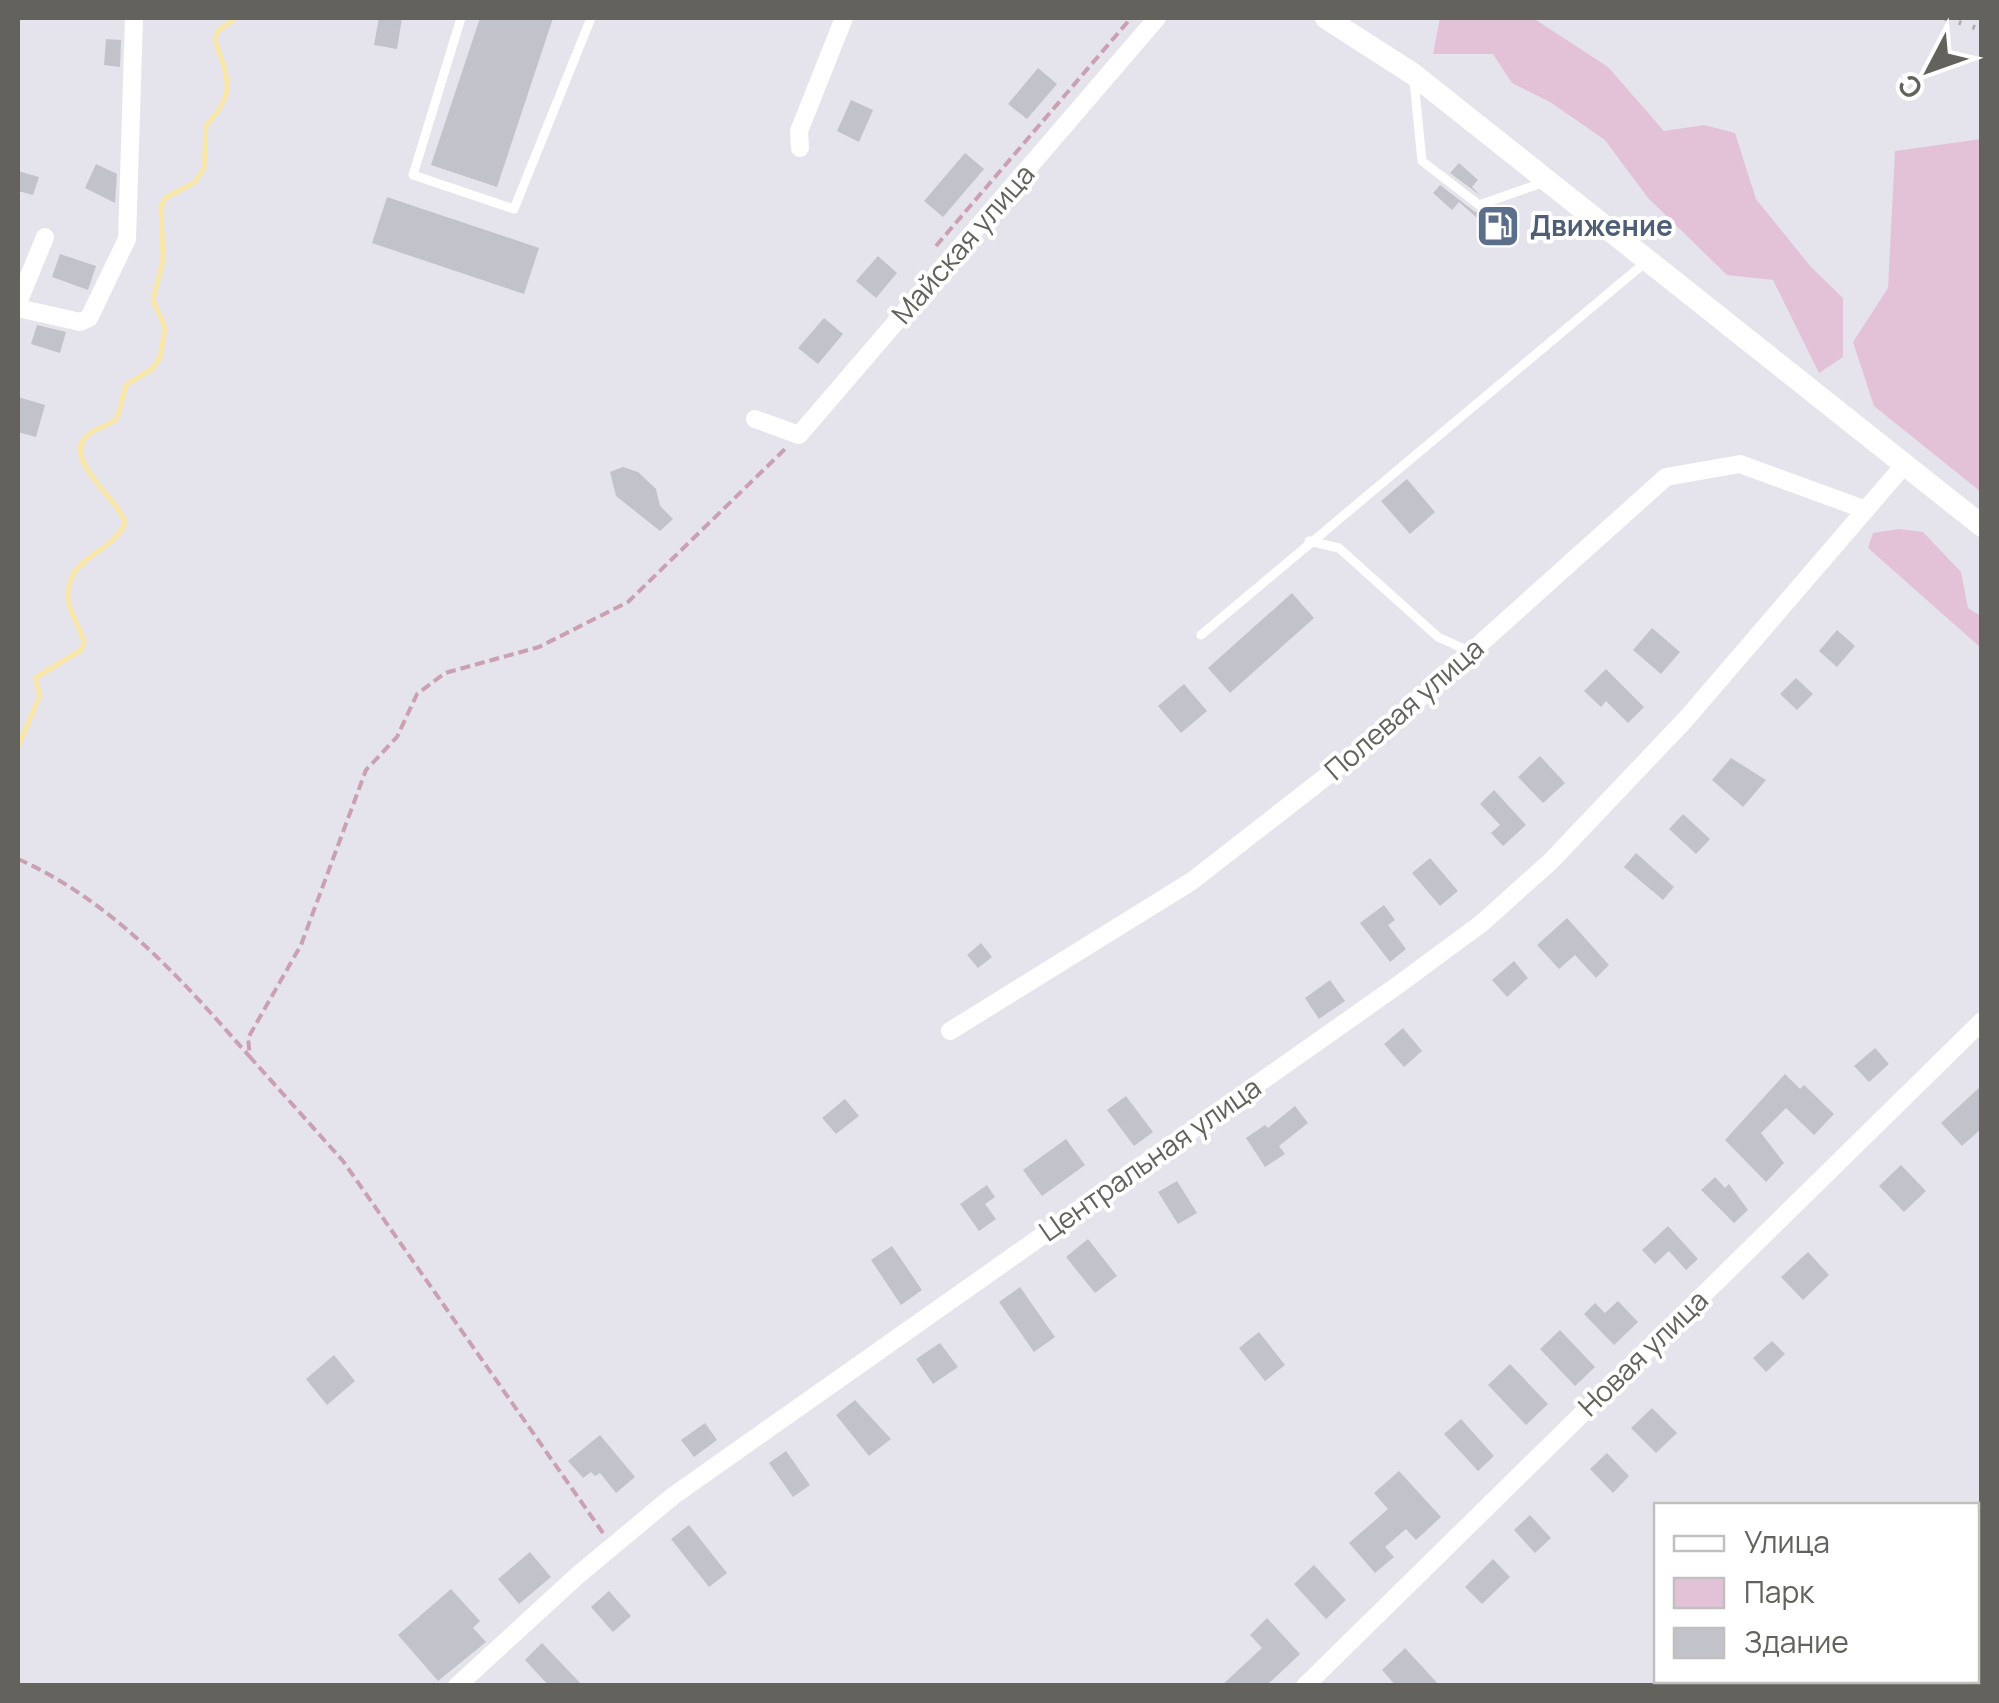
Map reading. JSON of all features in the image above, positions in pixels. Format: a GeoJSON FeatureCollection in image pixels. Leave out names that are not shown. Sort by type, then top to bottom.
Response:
{"type":"FeatureCollection","features":[{"type":"Feature","properties":{"kind":"main road"},"geometry":{"type":"LineString","coordinates":[[1326,18],[1413,74],[1550,180],[1982,526]]}},
{"type":"Feature","properties":{"kind":"street"},"geometry":{"type":"LineString","coordinates":[[44,236],[18,306],[80,322],[89,318],[128,239],[134,18]]}},
{"type":"Feature","properties":{"kind":"street"},"geometry":{"type":"LineString","coordinates":[[800,148],[800,131],[844,18]]}},
{"type":"Feature","properties":{"kind":"street","name":"Майская улица"},"geometry":{"type":"LineString","coordinates":[[799,435],[1157,18]]}},
{"type":"Feature","properties":{"kind":"street"},"geometry":{"type":"LineString","coordinates":[[755,419],[799,435]]}},
{"type":"Feature","properties":{"kind":"street","name":"Полевая улица"},"geometry":{"type":"LineString","coordinates":[[950,1032],[1192,881],[1374,740],[1666,477],[1740,464],[1866,510]]}},
{"type":"Feature","properties":{"kind":"street","name":"Центральная улица"},"geometry":{"type":"LineString","coordinates":[[457,1686],[612,1545],[673,1496],[1482,923],[1552,860],[1645,762],[1904,464]]}},
{"type":"Feature","properties":{"kind":"street","name":"Новая улица"},"geometry":{"type":"LineString","coordinates":[[1305,1686],[1982,1021]]}},
{"type":"Feature","properties":{"kind":"lane"},"geometry":{"type":"LineString","coordinates":[[461,18],[413,176],[514,209],[591,18]]}},
{"type":"Feature","properties":{"kind":"lane"},"geometry":{"type":"LineString","coordinates":[[1413,74],[1422,160],[1480,206],[1550,180]]}},
{"type":"Feature","properties":{"kind":"lane"},"geometry":{"type":"LineString","coordinates":[[1201,635],[1649,260]]}},
{"type":"Feature","properties":{"kind":"lane"},"geometry":{"type":"LineString","coordinates":[[1309,541],[1339,548],[1438,637],[1471,652]]}},
{"type":"Feature","properties":{"kind":"path"},"geometry":{"type":"LineString","coordinates":[[930,252],[1131,18]]}},
{"type":"Feature","properties":{"kind":"path"},"geometry":{"type":"LineString","coordinates":[[250,1057],[248,1038],[301,945],[366,770],[396,736],[417,694],[445,673],[539,647],[628,602],[799,435]]}},
{"type":"Feature","properties":{"kind":"path"},"geometry":{"type":"LineString","coordinates":[[20,860],[75,887],[160,957],[342,1161],[612,1545]]}},
{"type":"Feature","properties":{"kind":"green space"},"geometry":{"type":"Polygon","coordinates":[[[1440,18],[1533,18],[1608,67],[1664,131],[1704,125],[1735,133],[1756,199],[1811,267],[1843,298],[1843,357],[1819,373],[1773,280],[1727,275],[1648,198],[1605,140],[1550,102],[1512,83],[1493,54],[1433,54],[1440,18]]]}},
{"type":"Feature","properties":{"kind":"green space"},"geometry":{"type":"Polygon","coordinates":[[[1982,139],[1981,492],[1874,406],[1853,342],[1888,288],[1895,151],[1982,139]]]}},
{"type":"Feature","properties":{"kind":"green space"},"geometry":{"type":"Polygon","coordinates":[[[1899,529],[1923,532],[1961,572],[1968,608],[1981,616],[1981,648],[1868,548],[1873,533],[1899,529]]]}},
{"type":"Feature","properties":{"kind":"building"},"geometry":{"type":"Polygon","coordinates":[[[379,18],[402,18],[397,49],[374,45],[379,18]]]}},
{"type":"Feature","properties":{"kind":"building"},"geometry":{"type":"Polygon","coordinates":[[[480,18],[553,18],[497,187],[431,165],[480,18]]]}},
{"type":"Feature","properties":{"kind":"building"},"geometry":{"type":"Polygon","coordinates":[[[106,39],[121,40],[120,67],[104,65],[106,39]]]}},
{"type":"Feature","properties":{"kind":"building"},"geometry":{"type":"Polygon","coordinates":[[[1038,68],[1057,84],[1027,119],[1008,104],[1038,68]]]}},
{"type":"Feature","properties":{"kind":"building"},"geometry":{"type":"Polygon","coordinates":[[[851,100],[873,110],[859,142],[837,131],[851,100]]]}},
{"type":"Feature","properties":{"kind":"building"},"geometry":{"type":"Polygon","coordinates":[[[965,153],[984,169],[943,217],[924,201],[965,153]]]}},
{"type":"Feature","properties":{"kind":"building"},"geometry":{"type":"Polygon","coordinates":[[[1459,163],[1478,180],[1472,187],[1481,196],[1450,173],[1459,163]]]}},
{"type":"Feature","properties":{"kind":"building"},"geometry":{"type":"Polygon","coordinates":[[[96,164],[117,174],[115,203],[85,188],[96,164]]]}},
{"type":"Feature","properties":{"kind":"building"},"geometry":{"type":"Polygon","coordinates":[[[18,171],[39,177],[33,195],[18,191],[18,171]]]}},
{"type":"Feature","properties":{"kind":"building"},"geometry":{"type":"Polygon","coordinates":[[[1440,185],[1475,212],[1498,210],[1485,225],[1459,202],[1452,210],[1433,193],[1440,185]]]}},
{"type":"Feature","properties":{"kind":"building"},"geometry":{"type":"Polygon","coordinates":[[[387,197],[539,248],[524,294],[372,243],[387,197]]]}},
{"type":"Feature","properties":{"kind":"building"},"geometry":{"type":"Polygon","coordinates":[[[60,254],[96,266],[88,290],[52,277],[60,254]]]}},
{"type":"Feature","properties":{"kind":"building"},"geometry":{"type":"Polygon","coordinates":[[[878,256],[897,273],[876,298],[856,281],[878,256]]]}},
{"type":"Feature","properties":{"kind":"building"},"geometry":{"type":"Polygon","coordinates":[[[824,318],[843,334],[818,364],[798,348],[824,318]]]}},
{"type":"Feature","properties":{"kind":"building"},"geometry":{"type":"Polygon","coordinates":[[[37,325],[66,332],[60,353],[31,344],[37,325]]]}},
{"type":"Feature","properties":{"kind":"building"},"geometry":{"type":"Polygon","coordinates":[[[18,397],[45,405],[36,437],[18,432],[18,397]]]}},
{"type":"Feature","properties":{"kind":"building"},"geometry":{"type":"Polygon","coordinates":[[[623,467],[638,472],[656,489],[660,506],[673,519],[660,531],[616,496],[610,472],[623,467]]]}},
{"type":"Feature","properties":{"kind":"building"},"geometry":{"type":"Polygon","coordinates":[[[1407,479],[1435,512],[1410,534],[1381,501],[1407,479]]]}},
{"type":"Feature","properties":{"kind":"building"},"geometry":{"type":"Polygon","coordinates":[[[1292,593],[1314,618],[1230,693],[1208,668],[1292,593]]]}},
{"type":"Feature","properties":{"kind":"building"},"geometry":{"type":"Polygon","coordinates":[[[1652,628],[1680,652],[1661,674],[1633,650],[1652,628]]]}},
{"type":"Feature","properties":{"kind":"building"},"geometry":{"type":"Polygon","coordinates":[[[1837,630],[1855,646],[1837,667],[1819,651],[1837,630]]]}},
{"type":"Feature","properties":{"kind":"building"},"geometry":{"type":"Polygon","coordinates":[[[1606,669],[1644,707],[1628,723],[1606,701],[1601,707],[1584,691],[1606,669]]]}},
{"type":"Feature","properties":{"kind":"building"},"geometry":{"type":"Polygon","coordinates":[[[1796,678],[1813,694],[1797,710],[1780,694],[1796,678]]]}},
{"type":"Feature","properties":{"kind":"building"},"geometry":{"type":"Polygon","coordinates":[[[1184,684],[1207,711],[1181,733],[1158,706],[1184,684]]]}},
{"type":"Feature","properties":{"kind":"building"},"geometry":{"type":"Polygon","coordinates":[[[1540,756],[1565,783],[1543,803],[1518,777],[1540,756]]]}},
{"type":"Feature","properties":{"kind":"building"},"geometry":{"type":"Polygon","coordinates":[[[1731,758],[1766,780],[1743,807],[1712,780],[1731,758]]]}},
{"type":"Feature","properties":{"kind":"building"},"geometry":{"type":"Polygon","coordinates":[[[1494,790],[1526,825],[1503,846],[1491,833],[1500,825],[1480,804],[1494,790]]]}},
{"type":"Feature","properties":{"kind":"building"},"geometry":{"type":"Polygon","coordinates":[[[1683,814],[1710,839],[1696,854],[1669,829],[1683,814]]]}},
{"type":"Feature","properties":{"kind":"building"},"geometry":{"type":"Polygon","coordinates":[[[1636,853],[1674,887],[1663,900],[1624,867],[1636,853]]]}},
{"type":"Feature","properties":{"kind":"building"},"geometry":{"type":"Polygon","coordinates":[[[1430,858],[1458,891],[1440,906],[1412,873],[1430,858]]]}},
{"type":"Feature","properties":{"kind":"building"},"geometry":{"type":"Polygon","coordinates":[[[1384,905],[1395,920],[1388,925],[1406,949],[1390,962],[1360,923],[1384,905]]]}},
{"type":"Feature","properties":{"kind":"building"},"geometry":{"type":"Polygon","coordinates":[[[1567,918],[1609,965],[1596,978],[1575,955],[1559,969],[1537,945],[1567,918]]]}},
{"type":"Feature","properties":{"kind":"building"},"geometry":{"type":"Polygon","coordinates":[[[981,943],[992,957],[978,968],[967,955],[981,943]]]}},
{"type":"Feature","properties":{"kind":"building"},"geometry":{"type":"Polygon","coordinates":[[[1514,961],[1528,978],[1507,997],[1492,980],[1514,961]]]}},
{"type":"Feature","properties":{"kind":"building"},"geometry":{"type":"Polygon","coordinates":[[[1330,980],[1345,1001],[1319,1019],[1305,998],[1330,980]]]}},
{"type":"Feature","properties":{"kind":"building"},"geometry":{"type":"Polygon","coordinates":[[[1403,1028],[1422,1051],[1404,1067],[1384,1044],[1403,1028]]]}},
{"type":"Feature","properties":{"kind":"building"},"geometry":{"type":"Polygon","coordinates":[[[1875,1048],[1889,1064],[1869,1082],[1854,1066],[1875,1048]]]}},
{"type":"Feature","properties":{"kind":"building"},"geometry":{"type":"Polygon","coordinates":[[[1785,1074],[1800,1089],[1804,1085],[1834,1114],[1814,1135],[1786,1108],[1761,1133],[1784,1163],[1766,1182],[1725,1140],[1785,1074]]]}},
{"type":"Feature","properties":{"kind":"building"},"geometry":{"type":"Polygon","coordinates":[[[1982,1085],[1982,1128],[1962,1146],[1941,1123],[1982,1085]]]}},
{"type":"Feature","properties":{"kind":"building"},"geometry":{"type":"Polygon","coordinates":[[[1126,1096],[1153,1132],[1134,1146],[1107,1110],[1126,1096]]]}},
{"type":"Feature","properties":{"kind":"building"},"geometry":{"type":"Polygon","coordinates":[[[845,1099],[859,1116],[836,1134],[822,1118],[845,1099]]]}},
{"type":"Feature","properties":{"kind":"building"},"geometry":{"type":"Polygon","coordinates":[[[1295,1106],[1308,1123],[1279,1146],[1285,1154],[1265,1167],[1246,1138],[1265,1125],[1268,1128],[1295,1106]]]}},
{"type":"Feature","properties":{"kind":"building"},"geometry":{"type":"Polygon","coordinates":[[[1066,1139],[1085,1165],[1042,1196],[1023,1170],[1066,1139]]]}},
{"type":"Feature","properties":{"kind":"building"},"geometry":{"type":"Polygon","coordinates":[[[1901,1165],[1926,1191],[1904,1212],[1879,1186],[1901,1165]]]}},
{"type":"Feature","properties":{"kind":"building"},"geometry":{"type":"Polygon","coordinates":[[[1715,1177],[1725,1188],[1729,1184],[1748,1210],[1734,1223],[1701,1190],[1715,1177]]]}},
{"type":"Feature","properties":{"kind":"building"},"geometry":{"type":"Polygon","coordinates":[[[1177,1181],[1197,1213],[1178,1224],[1158,1192],[1177,1181]]]}},
{"type":"Feature","properties":{"kind":"building"},"geometry":{"type":"Polygon","coordinates":[[[987,1185],[995,1197],[985,1204],[996,1219],[979,1231],[960,1204],[987,1185]]]}},
{"type":"Feature","properties":{"kind":"building"},"geometry":{"type":"Polygon","coordinates":[[[1668,1226],[1698,1259],[1686,1270],[1669,1251],[1655,1264],[1642,1250],[1668,1226]]]}},
{"type":"Feature","properties":{"kind":"building"},"geometry":{"type":"Polygon","coordinates":[[[1088,1239],[1117,1276],[1095,1293],[1066,1257],[1088,1239]]]}},
{"type":"Feature","properties":{"kind":"building"},"geometry":{"type":"Polygon","coordinates":[[[892,1246],[922,1290],[901,1305],[871,1260],[892,1246]]]}},
{"type":"Feature","properties":{"kind":"building"},"geometry":{"type":"Polygon","coordinates":[[[1808,1252],[1829,1275],[1803,1300],[1781,1277],[1808,1252]]]}},
{"type":"Feature","properties":{"kind":"building"},"geometry":{"type":"Polygon","coordinates":[[[1020,1287],[1055,1337],[1034,1352],[999,1302],[1020,1287]]]}},
{"type":"Feature","properties":{"kind":"building"},"geometry":{"type":"Polygon","coordinates":[[[1618,1301],[1638,1322],[1614,1345],[1584,1314],[1595,1303],[1605,1313],[1618,1301]]]}},
{"type":"Feature","properties":{"kind":"building"},"geometry":{"type":"Polygon","coordinates":[[[1560,1330],[1595,1367],[1575,1386],[1540,1349],[1560,1330]]]}},
{"type":"Feature","properties":{"kind":"building"},"geometry":{"type":"Polygon","coordinates":[[[1259,1332],[1285,1365],[1265,1381],[1239,1348],[1259,1332]]]}},
{"type":"Feature","properties":{"kind":"building"},"geometry":{"type":"Polygon","coordinates":[[[1772,1341],[1785,1354],[1766,1372],[1753,1358],[1772,1341]]]}},
{"type":"Feature","properties":{"kind":"building"},"geometry":{"type":"Polygon","coordinates":[[[940,1343],[958,1367],[933,1384],[916,1359],[940,1343]]]}},
{"type":"Feature","properties":{"kind":"building"},"geometry":{"type":"Polygon","coordinates":[[[334,1355],[355,1381],[327,1405],[306,1379],[334,1355]]]}},
{"type":"Feature","properties":{"kind":"building"},"geometry":{"type":"Polygon","coordinates":[[[1510,1364],[1548,1404],[1526,1425],[1488,1385],[1510,1364]]]}},
{"type":"Feature","properties":{"kind":"building"},"geometry":{"type":"Polygon","coordinates":[[[855,1400],[891,1439],[869,1456],[836,1415],[855,1400]]]}},
{"type":"Feature","properties":{"kind":"building"},"geometry":{"type":"Polygon","coordinates":[[[1652,1408],[1677,1433],[1656,1453],[1631,1428],[1652,1408]]]}},
{"type":"Feature","properties":{"kind":"building"},"geometry":{"type":"Polygon","coordinates":[[[1461,1419],[1494,1456],[1478,1471],[1444,1434],[1461,1419]]]}},
{"type":"Feature","properties":{"kind":"building"},"geometry":{"type":"Polygon","coordinates":[[[705,1423],[717,1440],[694,1457],[681,1440],[705,1423]]]}},
{"type":"Feature","properties":{"kind":"building"},"geometry":{"type":"Polygon","coordinates":[[[600,1435],[635,1477],[616,1493],[600,1473],[595,1476],[591,1472],[583,1478],[568,1461],[600,1435]]]}},
{"type":"Feature","properties":{"kind":"building"},"geometry":{"type":"Polygon","coordinates":[[[786,1451],[810,1485],[793,1497],[769,1463],[786,1451]]]}},
{"type":"Feature","properties":{"kind":"building"},"geometry":{"type":"Polygon","coordinates":[[[1607,1453],[1629,1476],[1613,1493],[1590,1469],[1607,1453]]]}},
{"type":"Feature","properties":{"kind":"building"},"geometry":{"type":"Polygon","coordinates":[[[1399,1471],[1441,1517],[1416,1540],[1406,1529],[1385,1547],[1394,1557],[1375,1573],[1349,1543],[1388,1509],[1374,1493],[1399,1471]]]}},
{"type":"Feature","properties":{"kind":"building"},"geometry":{"type":"Polygon","coordinates":[[[1530,1515],[1551,1538],[1535,1553],[1514,1530],[1530,1515]]]}},
{"type":"Feature","properties":{"kind":"building"},"geometry":{"type":"Polygon","coordinates":[[[689,1525],[727,1573],[709,1587],[671,1539],[689,1525]]]}},
{"type":"Feature","properties":{"kind":"building"},"geometry":{"type":"Polygon","coordinates":[[[530,1552],[551,1577],[519,1604],[498,1579],[530,1552]]]}},
{"type":"Feature","properties":{"kind":"building"},"geometry":{"type":"Polygon","coordinates":[[[1493,1559],[1510,1577],[1482,1604],[1465,1587],[1493,1559]]]}},
{"type":"Feature","properties":{"kind":"building"},"geometry":{"type":"Polygon","coordinates":[[[1314,1565],[1346,1600],[1326,1619],[1294,1584],[1314,1565]]]}},
{"type":"Feature","properties":{"kind":"building"},"geometry":{"type":"Polygon","coordinates":[[[451,1589],[480,1621],[473,1628],[486,1642],[438,1681],[398,1635],[451,1589]]]}},
{"type":"Feature","properties":{"kind":"building"},"geometry":{"type":"Polygon","coordinates":[[[609,1591],[631,1616],[613,1632],[591,1607],[609,1591]]]}},
{"type":"Feature","properties":{"kind":"building"},"geometry":{"type":"Polygon","coordinates":[[[1267,1618],[1300,1654],[1266,1686],[1221,1686],[1262,1648],[1250,1635],[1267,1618]]]}},
{"type":"Feature","properties":{"kind":"building"},"geometry":{"type":"Polygon","coordinates":[[[542,1643],[583,1686],[549,1686],[525,1660],[542,1643]]]}},
{"type":"Feature","properties":{"kind":"building"},"geometry":{"type":"Polygon","coordinates":[[[1405,1648],[1440,1686],[1396,1686],[1382,1670],[1405,1648]]]}},
{"type":"Feature","properties":{"kind":"waterway"},"geometry":{"type":"LineString","coordinates":[[18,747],[40,695],[35,678],[81,650],[84,643],[69,603],[69,583],[81,564],[110,542],[125,523],[85,466],[81,444],[89,434],[117,418],[126,385],[152,369],[160,357],[165,328],[153,300],[163,260],[161,207],[165,198],[195,182],[204,168],[206,125],[223,103],[227,84],[215,40],[218,31],[235,18]]}},
{"type":"Feature","properties":{"kind":"railway"},"geometry":{"type":"LineString","coordinates":[[1945,18],[1982,30]]}},
{"type":"Feature","properties":{"kind":"place","name":"Движение"},"geometry":{"type":"Point","coordinates":[1498,226]}}]}
